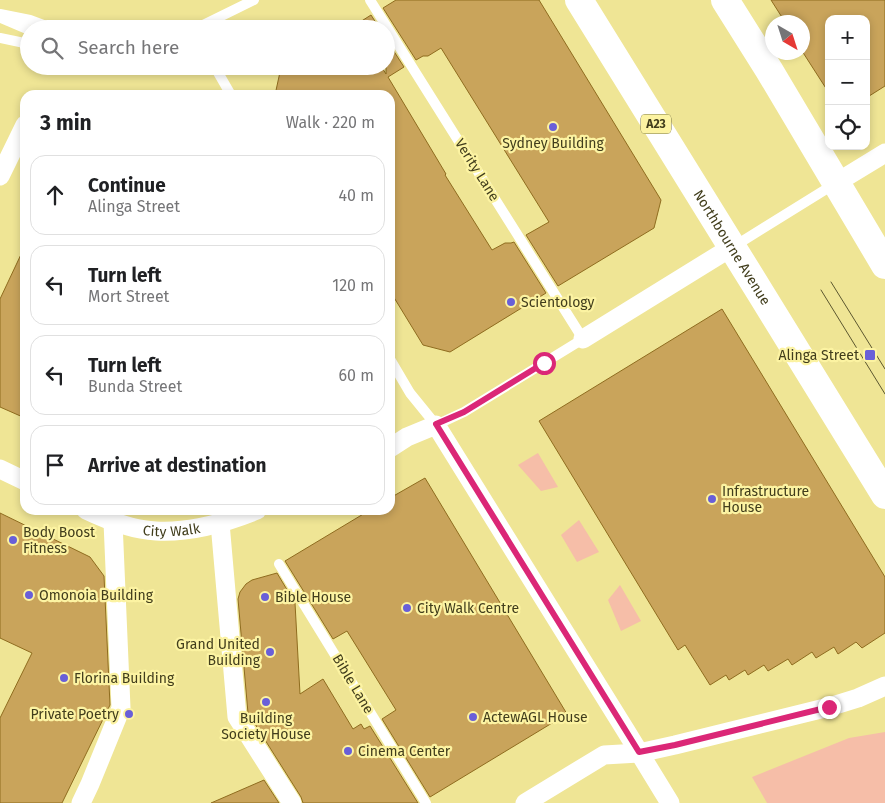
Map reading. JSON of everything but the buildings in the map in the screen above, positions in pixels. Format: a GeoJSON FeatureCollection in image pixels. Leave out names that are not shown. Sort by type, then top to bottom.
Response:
{"type":"FeatureCollection","features":[{"type":"Feature","properties":{"kind":"highway","name":"Northbourne Avenue"},"geometry":{"type":"LineString","coordinates":[[579,0],[885,495]]}},
{"type":"Feature","properties":{"kind":"highway"},"geometry":{"type":"LineString","coordinates":[[725,0],[885,265]]}},
{"type":"Feature","properties":{"kind":"street"},"geometry":{"type":"LineString","coordinates":[[0,176],[20,135]]}},
{"type":"Feature","properties":{"kind":"street"},"geometry":{"type":"LineString","coordinates":[[836,183],[885,154]]}},
{"type":"Feature","properties":{"kind":"street"},"geometry":{"type":"LineString","coordinates":[[583,339],[732,247]]}},
{"type":"Feature","properties":{"kind":"street"},"geometry":{"type":"LineString","coordinates":[[395,445],[407,437],[436,424],[670,803]]}},
{"type":"Feature","properties":{"kind":"street"},"geometry":{"type":"LineString","coordinates":[[0,470],[20,479]]}},
{"type":"Feature","properties":{"kind":"street","name":"City Walk"},"geometry":{"type":"LineString","coordinates":[[97,515],[113,522],[155,531],[190,530],[232,520],[244,515]]}},
{"type":"Feature","properties":{"kind":"street"},"geometry":{"type":"LineString","coordinates":[[81,803],[121,708],[113,522]]}},
{"type":"Feature","properties":{"kind":"street"},"geometry":{"type":"LineString","coordinates":[[220,523],[237,717],[292,803]]}},
{"type":"Feature","properties":{"kind":"street"},"geometry":{"type":"LineString","coordinates":[[525,803],[604,755],[639,752],[675,745],[829,707],[858,698],[885,686]]}},
{"type":"Feature","properties":{"kind":"lane"},"geometry":{"type":"LineString","coordinates":[[213,20],[254,0]]}},
{"type":"Feature","properties":{"kind":"lane","name":"Verity Lane"},"geometry":{"type":"LineString","coordinates":[[370,0],[383,20]]}},
{"type":"Feature","properties":{"kind":"lane"},"geometry":{"type":"LineString","coordinates":[[0,16],[30,20]]}},
{"type":"Feature","properties":{"kind":"lane"},"geometry":{"type":"LineString","coordinates":[[0,16],[20,26]]}},
{"type":"Feature","properties":{"kind":"lane"},"geometry":{"type":"LineString","coordinates":[[0,38],[20,42]]}},
{"type":"Feature","properties":{"kind":"lane","name":"Verity Lane"},"geometry":{"type":"LineString","coordinates":[[395,40],[583,339]]}},
{"type":"Feature","properties":{"kind":"lane"},"geometry":{"type":"LineString","coordinates":[[216,75],[227,90]]}},
{"type":"Feature","properties":{"kind":"lane"},"geometry":{"type":"LineString","coordinates":[[732,247],[836,183]]}},
{"type":"Feature","properties":{"kind":"lane"},"geometry":{"type":"LineString","coordinates":[[395,368],[410,393],[436,424],[464,412],[583,339]]}},
{"type":"Feature","properties":{"kind":"lane","name":"Bible Lane"},"geometry":{"type":"LineString","coordinates":[[280,564],[426,803]]}},
{"type":"Feature","properties":{"kind":"shaded area"},"geometry":{"type":"Polygon","coordinates":[[[538,453],[558,487],[541,491],[518,465],[538,453]]]}},
{"type":"Feature","properties":{"kind":"shaded area"},"geometry":{"type":"Polygon","coordinates":[[[579,520],[599,552],[577,562],[561,535],[579,520]]]}},
{"type":"Feature","properties":{"kind":"shaded area"},"geometry":{"type":"Polygon","coordinates":[[[620,585],[641,621],[621,631],[608,600],[620,585]]]}},
{"type":"Feature","properties":{"kind":"shaded area"},"geometry":{"type":"Polygon","coordinates":[[[885,732],[885,803],[767,803],[752,777],[849,738],[885,732]]]}},
{"type":"Feature","properties":{"kind":"tram line"},"geometry":{"type":"LineString","coordinates":[[831,282],[885,369]]}},
{"type":"Feature","properties":{"kind":"tram line"},"geometry":{"type":"LineString","coordinates":[[821,290],[885,394]]}},
{"type":"Feature","properties":{"kind":"place","name":"Sydney Building"},"geometry":{"type":"Point","coordinates":[553,127]}},
{"type":"Feature","properties":{"kind":"place","name":"Scientology"},"geometry":{"type":"Point","coordinates":[511,302]}},
{"type":"Feature","properties":{"kind":"place","name":"Alinga Street"},"geometry":{"type":"Point","coordinates":[870,355]}},
{"type":"Feature","properties":{"kind":"place","name":"Infrastructure House"},"geometry":{"type":"Point","coordinates":[712,499]}},
{"type":"Feature","properties":{"kind":"place","name":"Body Boost Fitness"},"geometry":{"type":"Point","coordinates":[13,540]}},
{"type":"Feature","properties":{"kind":"place","name":"Omonoia Building"},"geometry":{"type":"Point","coordinates":[29,595]}},
{"type":"Feature","properties":{"kind":"place","name":"Bible House"},"geometry":{"type":"Point","coordinates":[265,597]}},
{"type":"Feature","properties":{"kind":"place","name":"City Walk Centre"},"geometry":{"type":"Point","coordinates":[407,608]}},
{"type":"Feature","properties":{"kind":"place","name":"Grand United Building"},"geometry":{"type":"Point","coordinates":[270,652]}},
{"type":"Feature","properties":{"kind":"place","name":"Florina Building"},"geometry":{"type":"Point","coordinates":[64,678]}},
{"type":"Feature","properties":{"kind":"place","name":"Building Society House"},"geometry":{"type":"Point","coordinates":[266,702]}},
{"type":"Feature","properties":{"kind":"place","name":"Private Poetry"},"geometry":{"type":"Point","coordinates":[129,714]}},
{"type":"Feature","properties":{"kind":"place","name":"ActewAGL House"},"geometry":{"type":"Point","coordinates":[473,717]}},
{"type":"Feature","properties":{"kind":"place","name":"Cinema Center"},"geometry":{"type":"Point","coordinates":[348,751]}},
{"type":"Feature","properties":{"kind":"route"},"geometry":{"type":"LineString","coordinates":[[544,363],[464,412],[436,424],[639,752],[829,707]]}}]}
